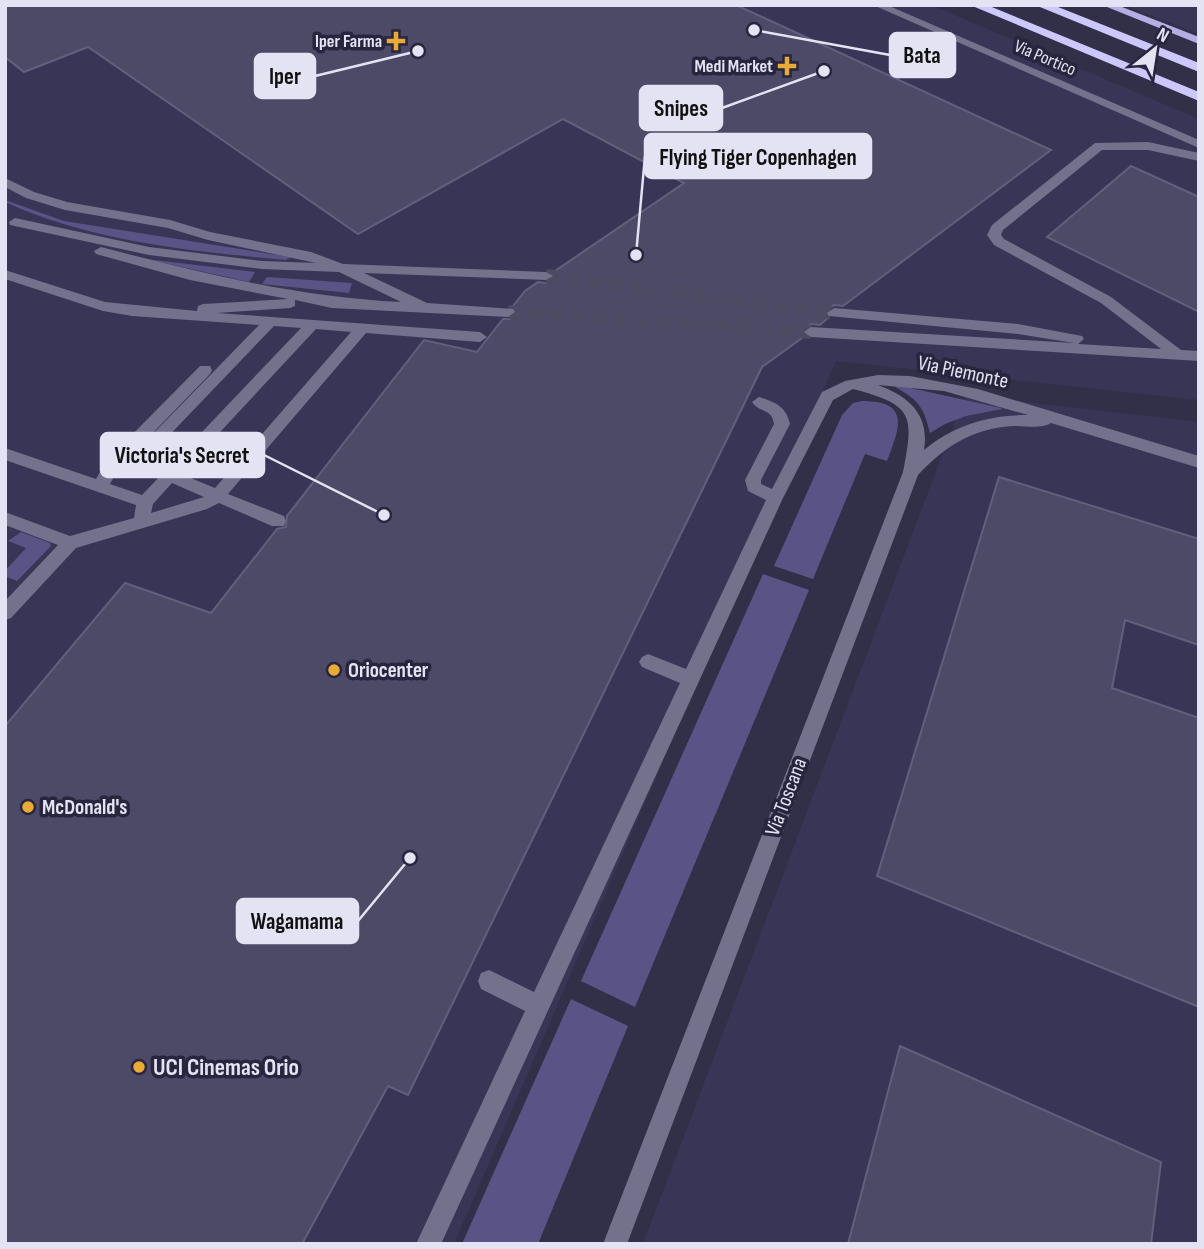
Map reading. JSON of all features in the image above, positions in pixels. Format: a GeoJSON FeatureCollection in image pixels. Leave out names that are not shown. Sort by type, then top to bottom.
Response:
{"type":"FeatureCollection","features":[{"type":"Feature","properties":{"kind":"highway"},"geometry":{"type":"LineString","coordinates":[[976,5],[1199,97]]}},
{"type":"Feature","properties":{"kind":"highway"},"geometry":{"type":"LineString","coordinates":[[1041,5],[1199,68]]}},
{"type":"Feature","properties":{"kind":"main road"},"geometry":{"type":"LineString","coordinates":[[1107,5],[1199,41]]}},
{"type":"Feature","properties":{"kind":"street","name":"Via Portico"},"geometry":{"type":"LineString","coordinates":[[878,5],[1199,144]]}},
{"type":"Feature","properties":{"kind":"street"},"geometry":{"type":"LineString","coordinates":[[1176,353],[1107,300],[999,242],[994,235],[997,228],[1099,146],[1148,146],[1199,157]]}},
{"type":"Feature","properties":{"kind":"street"},"geometry":{"type":"LineString","coordinates":[[5,181],[30,195],[65,206],[170,224],[208,236],[293,252],[346,270],[423,307]]}},
{"type":"Feature","properties":{"kind":"street"},"geometry":{"type":"LineString","coordinates":[[10,219],[149,251],[262,265],[546,276]]}},
{"type":"Feature","properties":{"kind":"street"},"geometry":{"type":"LineString","coordinates":[[10,219],[146,266],[186,276],[341,303]]}},
{"type":"Feature","properties":{"kind":"street"},"geometry":{"type":"LineString","coordinates":[[5,274],[103,306],[270,322],[480,337]]}},
{"type":"Feature","properties":{"kind":"street"},"geometry":{"type":"LineString","coordinates":[[168,313],[272,303],[341,303],[508,312]]}},
{"type":"Feature","properties":{"kind":"street"},"geometry":{"type":"LineString","coordinates":[[834,313],[1052,333],[1123,350]]}},
{"type":"Feature","properties":{"kind":"street"},"geometry":{"type":"LineString","coordinates":[[153,443],[270,322]]}},
{"type":"Feature","properties":{"kind":"street"},"geometry":{"type":"LineString","coordinates":[[141,522],[145,502],[313,324]]}},
{"type":"Feature","properties":{"kind":"street"},"geometry":{"type":"LineString","coordinates":[[5,613],[70,543],[207,503],[217,496],[363,328]]}},
{"type":"Feature","properties":{"kind":"street"},"geometry":{"type":"LineString","coordinates":[[810,332],[1199,356]]}},
{"type":"Feature","properties":{"kind":"street"},"geometry":{"type":"LineString","coordinates":[[101,485],[112,465],[205,370]]}},
{"type":"Feature","properties":{"kind":"street","name":"Via Piemonte"},"geometry":{"type":"LineString","coordinates":[[850,384],[883,379],[942,387],[1009,402],[1065,422],[1199,462]]}},
{"type":"Feature","properties":{"kind":"street"},"geometry":{"type":"LineString","coordinates":[[428,1244],[775,498],[821,405],[836,389],[850,384]]}},
{"type":"Feature","properties":{"kind":"street","name":"Via Toscana"},"geometry":{"type":"LineString","coordinates":[[615,1244],[911,472],[918,433],[911,411],[904,404],[881,392],[850,384]]}},
{"type":"Feature","properties":{"kind":"street"},"geometry":{"type":"LineString","coordinates":[[759,402],[775,407],[782,415],[782,424],[753,480],[754,487],[760,492],[775,498]]}},
{"type":"Feature","properties":{"kind":"street","name":"Via Piemonte"},"geometry":{"type":"LineString","coordinates":[[911,472],[926,455],[946,440],[976,425],[1018,419],[1065,422]]}},
{"type":"Feature","properties":{"kind":"street"},"geometry":{"type":"LineString","coordinates":[[5,454],[145,502]]}},
{"type":"Feature","properties":{"kind":"street"},"geometry":{"type":"LineString","coordinates":[[170,476],[278,522]]}},
{"type":"Feature","properties":{"kind":"street"},"geometry":{"type":"LineString","coordinates":[[5,518],[70,543]]}},
{"type":"Feature","properties":{"kind":"street"},"geometry":{"type":"LineString","coordinates":[[648,662],[690,679]]}},
{"type":"Feature","properties":{"kind":"street"},"geometry":{"type":"LineString","coordinates":[[489,981],[538,1006]]}},
{"type":"Feature","properties":{"kind":"shaded area"},"geometry":{"type":"Polygon","coordinates":[[[5,5],[931,5],[1199,119],[1199,400],[836,361],[454,1244],[5,1244],[5,5]]]}},
{"type":"Feature","properties":{"kind":"shaded area"},"geometry":{"type":"Polygon","coordinates":[[[1124,5],[1199,5],[1199,34],[1124,5]]]}},
{"type":"Feature","properties":{"kind":"shaded area"},"geometry":{"type":"Polygon","coordinates":[[[5,200],[64,221],[291,257],[286,260],[250,257],[143,243],[73,227],[38,216],[5,200]]]}},
{"type":"Feature","properties":{"kind":"shaded area"},"geometry":{"type":"Polygon","coordinates":[[[146,259],[255,272],[249,282],[146,259]]]}},
{"type":"Feature","properties":{"kind":"shaded area"},"geometry":{"type":"Polygon","coordinates":[[[267,277],[352,283],[349,293],[262,284],[267,277]]]}},
{"type":"Feature","properties":{"kind":"shaded area"},"geometry":{"type":"Polygon","coordinates":[[[895,386],[1002,409],[966,416],[930,433],[920,406],[895,386]]]}},
{"type":"Feature","properties":{"kind":"shaded area"},"geometry":{"type":"Polygon","coordinates":[[[965,395],[1199,422],[1199,1244],[643,1244],[965,395]]]}},
{"type":"Feature","properties":{"kind":"shaded area"},"geometry":{"type":"Polygon","coordinates":[[[862,401],[889,406],[898,419],[898,428],[887,461],[865,454],[813,579],[774,566],[842,415],[853,403],[862,401]]]}},
{"type":"Feature","properties":{"kind":"shaded area"},"geometry":{"type":"Polygon","coordinates":[[[21,532],[50,543],[51,546],[17,581],[5,576],[5,571],[26,548],[8,541],[21,532]]]}},
{"type":"Feature","properties":{"kind":"shaded area"},"geometry":{"type":"Polygon","coordinates":[[[763,574],[809,590],[635,1007],[581,981],[763,574]]]}},
{"type":"Feature","properties":{"kind":"shaded area"},"geometry":{"type":"Polygon","coordinates":[[[571,999],[628,1026],[538,1244],[462,1244],[571,999]]]}},
{"type":"Feature","properties":{"kind":"building","name":"Oriocenter"},"geometry":{"type":"Polygon","coordinates":[[[5,5],[736,5],[1051,150],[843,306],[834,305],[825,311],[828,318],[820,325],[811,324],[802,330],[805,336],[762,367],[408,1095],[388,1086],[302,1244],[5,1244],[5,726],[125,583],[211,613],[277,529],[286,527],[287,516],[424,340],[477,352],[503,319],[510,319],[517,314],[513,306],[525,291],[538,282],[546,283],[554,278],[552,273],[684,183],[563,119],[358,234],[88,47],[24,72],[5,57],[5,5]]]}},
{"type":"Feature","properties":{"kind":"building"},"geometry":{"type":"Polygon","coordinates":[[[1131,166],[1199,197],[1199,312],[1047,237],[1131,166]]]}},
{"type":"Feature","properties":{"kind":"building"},"geometry":{"type":"Polygon","coordinates":[[[999,477],[1199,539],[1199,645],[1125,620],[1112,688],[1199,718],[1199,1007],[877,876],[999,477]]]}},
{"type":"Feature","properties":{"kind":"building"},"geometry":{"type":"Polygon","coordinates":[[[900,1046],[1161,1162],[1151,1244],[848,1244],[900,1046]]]}},
{"type":"Feature","properties":{"kind":"tunnel"},"geometry":{"type":"LineString","coordinates":[[546,276],[834,313]]}},
{"type":"Feature","properties":{"kind":"tunnel"},"geometry":{"type":"LineString","coordinates":[[508,312],[811,332]]}},
{"type":"Feature","properties":{"kind":"place","name":"Bata"},"geometry":{"type":"Point","coordinates":[754,30]}},
{"type":"Feature","properties":{"kind":"place","name":"Iper Farma"},"geometry":{"type":"Point","coordinates":[396,41]}},
{"type":"Feature","properties":{"kind":"place","name":"Iper"},"geometry":{"type":"Point","coordinates":[418,51]}},
{"type":"Feature","properties":{"kind":"place","name":"Medi Market"},"geometry":{"type":"Point","coordinates":[787,66]}},
{"type":"Feature","properties":{"kind":"place","name":"Snipes"},"geometry":{"type":"Point","coordinates":[824,71]}},
{"type":"Feature","properties":{"kind":"place","name":"Flying Tiger Copenhagen"},"geometry":{"type":"Point","coordinates":[636,255]}},
{"type":"Feature","properties":{"kind":"place","name":"Victoria's Secret"},"geometry":{"type":"Point","coordinates":[384,515]}},
{"type":"Feature","properties":{"kind":"place","name":"Oriocenter"},"geometry":{"type":"Point","coordinates":[334,670]}},
{"type":"Feature","properties":{"kind":"place","name":"McDonald's"},"geometry":{"type":"Point","coordinates":[28,807]}},
{"type":"Feature","properties":{"kind":"place","name":"Wagamama"},"geometry":{"type":"Point","coordinates":[410,858]}},
{"type":"Feature","properties":{"kind":"place","name":"UCI Cinemas Orio"},"geometry":{"type":"Point","coordinates":[139,1067]}}]}
